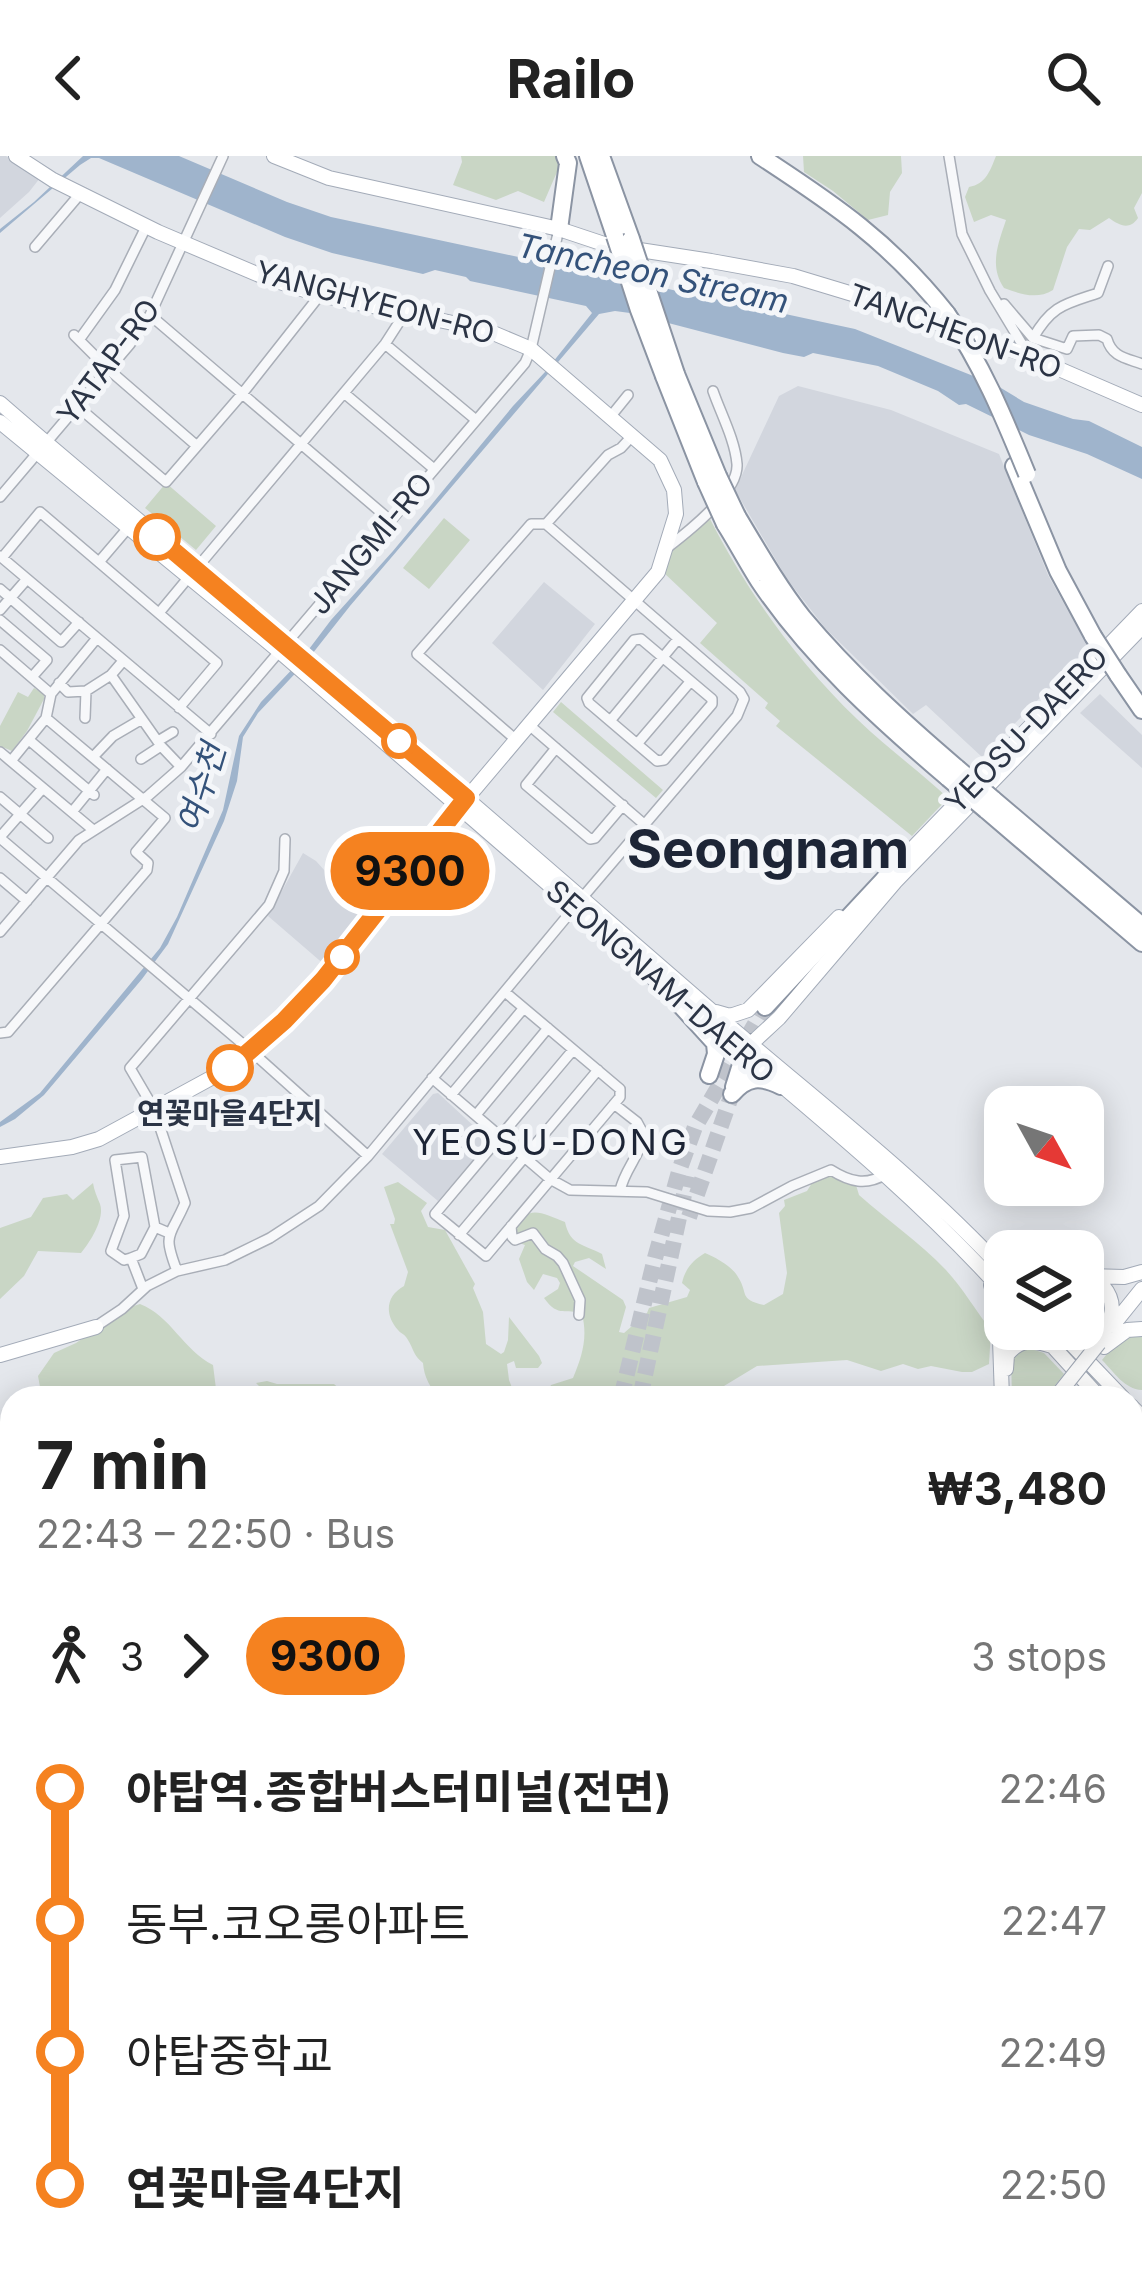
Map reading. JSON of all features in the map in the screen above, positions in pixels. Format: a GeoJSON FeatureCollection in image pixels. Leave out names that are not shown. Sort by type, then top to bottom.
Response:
{"type":"FeatureCollection","features":[{"type":"Feature","properties":{"kind":"highway"},"geometry":{"type":"LineString","coordinates":[[557,235],[568,163],[565,156]]}},
{"type":"Feature","properties":{"kind":"highway"},"geometry":{"type":"LineString","coordinates":[[588,156],[623,238]]}},
{"type":"Feature","properties":{"kind":"highway"},"geometry":{"type":"LineString","coordinates":[[601,156],[639,310],[731,520],[814,630],[952,773],[1142,926]]}},
{"type":"Feature","properties":{"kind":"highway"},"geometry":{"type":"LineString","coordinates":[[744,156],[876,249],[966,341],[1096,633],[1142,710]]}},
{"type":"Feature","properties":{"kind":"highway"},"geometry":{"type":"LineString","coordinates":[[760,156],[859,223],[915,276],[939,312]]}},
{"type":"Feature","properties":{"kind":"highway"},"geometry":{"type":"LineString","coordinates":[[1120,671],[1142,693]]}},
{"type":"Feature","properties":{"kind":"highway"},"geometry":{"type":"LineString","coordinates":[[989,804],[1142,943]]}},
{"type":"Feature","properties":{"kind":"highway","name":"YEOSU-DAERO"},"geometry":{"type":"LineString","coordinates":[[770,1008],[892,878]]}},
{"type":"Feature","properties":{"kind":"highway"},"geometry":{"type":"LineString","coordinates":[[653,975],[715,1043],[710,1075],[743,1045]]}},
{"type":"Feature","properties":{"kind":"highway"},"geometry":{"type":"LineString","coordinates":[[743,1045],[732,1094],[753,1078],[785,1080]]}},
{"type":"Feature","properties":{"kind":"main road","name":"YANGHYEON-RO"},"geometry":{"type":"LineString","coordinates":[[16,156],[146,227],[187,238],[264,277],[320,295],[486,330],[531,349],[611,416]]}},
{"type":"Feature","properties":{"kind":"main road","name":"TANCHEON-RO"},"geometry":{"type":"LineString","coordinates":[[274,156],[329,178],[557,235],[793,276],[1029,356],[1142,405]]}},
{"type":"Feature","properties":{"kind":"main road"},"geometry":{"type":"LineString","coordinates":[[0,403],[128,528],[192,573]]}},
{"type":"Feature","properties":{"kind":"main road"},"geometry":{"type":"LineString","coordinates":[[0,1157],[91,1142],[235,1065],[323,980],[515,739],[658,572],[676,514],[674,490],[659,460],[611,416]]}},
{"type":"Feature","properties":{"kind":"main road"},"geometry":{"type":"LineString","coordinates":[[0,422],[42,449],[288,652]]}},
{"type":"Feature","properties":{"kind":"main road"},"geometry":{"type":"LineString","coordinates":[[1090,671],[1142,599]]}},
{"type":"Feature","properties":{"kind":"main road","name":"YEOSU-DAERO"},"geometry":{"type":"LineString","coordinates":[[892,878],[1142,611]]}},
{"type":"Feature","properties":{"kind":"main road","name":"YEOSU-DAERO"},"geometry":{"type":"LineString","coordinates":[[1090,671],[1142,631]]}},
{"type":"Feature","properties":{"kind":"main road","name":"SEONGNAM-DAERO"},"geometry":{"type":"LineString","coordinates":[[288,652],[578,903],[710,1009],[743,1045]]}},
{"type":"Feature","properties":{"kind":"main road"},"geometry":{"type":"LineString","coordinates":[[431,844],[462,826],[488,826],[487,774]]}},
{"type":"Feature","properties":{"kind":"main road","name":"SEONGNAM-DAERO"},"geometry":{"type":"LineString","coordinates":[[578,903],[653,975],[899,1167],[984,1249]]}},
{"type":"Feature","properties":{"kind":"main road"},"geometry":{"type":"LineString","coordinates":[[710,1009],[737,1015],[770,1008]]}},
{"type":"Feature","properties":{"kind":"main road"},"geometry":{"type":"LineString","coordinates":[[743,1045],[770,1008]]}},
{"type":"Feature","properties":{"kind":"main road"},"geometry":{"type":"LineString","coordinates":[[743,1045],[770,1008]]}},
{"type":"Feature","properties":{"kind":"main road"},"geometry":{"type":"LineString","coordinates":[[770,1008],[774,1052],[785,1080]]}},
{"type":"Feature","properties":{"kind":"main road","name":"SEONGNAM-DAERO"},"geometry":{"type":"LineString","coordinates":[[785,1080],[984,1271]]}},
{"type":"Feature","properties":{"kind":"main road"},"geometry":{"type":"LineString","coordinates":[[979,1265],[997,1298],[1004,1386]]}},
{"type":"Feature","properties":{"kind":"main road"},"geometry":{"type":"LineString","coordinates":[[1104,1277],[1142,1272]]}},
{"type":"Feature","properties":{"kind":"main road"},"geometry":{"type":"LineString","coordinates":[[1104,1288],[1112,1301],[1104,1337]]}},
{"type":"Feature","properties":{"kind":"main road"},"geometry":{"type":"LineString","coordinates":[[1104,1341],[1142,1289]]}},
{"type":"Feature","properties":{"kind":"main road"},"geometry":{"type":"LineString","coordinates":[[1104,1342],[1142,1301]]}},
{"type":"Feature","properties":{"kind":"main road"},"geometry":{"type":"LineString","coordinates":[[0,1356],[96,1327]]}},
{"type":"Feature","properties":{"kind":"main road"},"geometry":{"type":"LineString","coordinates":[[1104,1343],[1127,1330],[1142,1329]]}},
{"type":"Feature","properties":{"kind":"main road"},"geometry":{"type":"LineString","coordinates":[[1005,1386],[1011,1350]]}},
{"type":"Feature","properties":{"kind":"main road"},"geometry":{"type":"LineString","coordinates":[[1056,1350],[1089,1386]]}},
{"type":"Feature","properties":{"kind":"main road"},"geometry":{"type":"LineString","coordinates":[[1079,1350],[1112,1386]]}},
{"type":"Feature","properties":{"kind":"main road"},"geometry":{"type":"LineString","coordinates":[[1067,1386],[1097,1350]]}},
{"type":"Feature","properties":{"kind":"street","name":"YATAP-RO"},"geometry":{"type":"LineString","coordinates":[[0,497],[150,315],[223,156]]}},
{"type":"Feature","properties":{"kind":"street"},"geometry":{"type":"LineString","coordinates":[[949,156],[962,234],[1029,356]]}},
{"type":"Feature","properties":{"kind":"street"},"geometry":{"type":"LineString","coordinates":[[35,247],[76,192]]}},
{"type":"Feature","properties":{"kind":"street"},"geometry":{"type":"LineString","coordinates":[[146,227],[115,290],[77,338],[197,446]]}},
{"type":"Feature","properties":{"kind":"street"},"geometry":{"type":"LineString","coordinates":[[531,349],[557,235]]}},
{"type":"Feature","properties":{"kind":"street"},"geometry":{"type":"LineString","coordinates":[[1033,338],[1052,311],[1070,300],[1098,293],[1108,266]]}},
{"type":"Feature","properties":{"kind":"street"},"geometry":{"type":"LineString","coordinates":[[77,406],[166,482],[320,295]]}},
{"type":"Feature","properties":{"kind":"street"},"geometry":{"type":"LineString","coordinates":[[1004,304],[1033,338],[1067,349],[1073,336],[1099,335],[1106,337],[1115,354],[1142,364]]}},
{"type":"Feature","properties":{"kind":"street"},"geometry":{"type":"LineString","coordinates":[[159,613],[385,344],[405,313]]}},
{"type":"Feature","properties":{"kind":"street"},"geometry":{"type":"LineString","coordinates":[[150,315],[390,520]]}},
{"type":"Feature","properties":{"kind":"street"},"geometry":{"type":"LineString","coordinates":[[385,344],[476,420]]}},
{"type":"Feature","properties":{"kind":"street","name":"JANGMI-RO"},"geometry":{"type":"LineString","coordinates":[[0,932],[92,829],[142,799],[181,767],[288,652],[390,520],[525,363],[531,349]]}},
{"type":"Feature","properties":{"kind":"street"},"geometry":{"type":"LineString","coordinates":[[667,548],[720,500],[736,477],[736,456],[713,392]]}},
{"type":"Feature","properties":{"kind":"street"},"geometry":{"type":"LineString","coordinates":[[344,393],[434,469]]}},
{"type":"Feature","properties":{"kind":"street"},"geometry":{"type":"LineString","coordinates":[[611,416],[628,394]]}},
{"type":"Feature","properties":{"kind":"street"},"geometry":{"type":"LineString","coordinates":[[546,524],[608,455],[633,435]]}},
{"type":"Feature","properties":{"kind":"street"},"geometry":{"type":"LineString","coordinates":[[0,471],[14,483]]}},
{"type":"Feature","properties":{"kind":"street"},"geometry":{"type":"LineString","coordinates":[[179,707],[217,662],[40,512],[1,557],[211,734]]}},
{"type":"Feature","properties":{"kind":"street"},"geometry":{"type":"LineString","coordinates":[[96,1327],[143,1289],[177,1271],[225,1260],[319,1206],[368,1156],[737,716],[744,700],[540,522],[531,524],[417,654],[515,739]]}},
{"type":"Feature","properties":{"kind":"street"},"geometry":{"type":"LineString","coordinates":[[99,562],[128,528]]}},
{"type":"Feature","properties":{"kind":"street"},"geometry":{"type":"LineString","coordinates":[[0,610],[27,579]]}},
{"type":"Feature","properties":{"kind":"street"},"geometry":{"type":"LineString","coordinates":[[0,590],[61,642],[79,622]]}},
{"type":"Feature","properties":{"kind":"street"},"geometry":{"type":"LineString","coordinates":[[0,620],[47,660],[32,677]]}},
{"type":"Feature","properties":{"kind":"street"},"geometry":{"type":"LineString","coordinates":[[11,760],[46,718],[51,694],[97,638]]}},
{"type":"Feature","properties":{"kind":"street"},"geometry":{"type":"LineString","coordinates":[[641,639],[662,658],[712,699],[712,704],[664,760],[657,760],[589,703],[589,693],[634,640],[641,639]]}},
{"type":"Feature","properties":{"kind":"street"},"geometry":{"type":"LineString","coordinates":[[610,721],[678,639]]}},
{"type":"Feature","properties":{"kind":"street"},"geometry":{"type":"LineString","coordinates":[[0,670],[3,653],[51,694]]}},
{"type":"Feature","properties":{"kind":"street"},"geometry":{"type":"LineString","coordinates":[[59,683],[68,692],[86,691],[123,662]]}},
{"type":"Feature","properties":{"kind":"street"},"geometry":{"type":"LineString","coordinates":[[111,675],[181,767]]}},
{"type":"Feature","properties":{"kind":"street"},"geometry":{"type":"LineString","coordinates":[[637,744],[691,682]]}},
{"type":"Feature","properties":{"kind":"street"},"geometry":{"type":"LineString","coordinates":[[85,718],[86,691]]}},
{"type":"Feature","properties":{"kind":"street"},"geometry":{"type":"LineString","coordinates":[[0,1033],[8,1032],[147,870],[148,863],[136,852],[165,818],[46,718]]}},
{"type":"Feature","properties":{"kind":"street"},"geometry":{"type":"LineString","coordinates":[[94,758],[113,736],[142,719]]}},
{"type":"Feature","properties":{"kind":"street"},"geometry":{"type":"LineString","coordinates":[[528,724],[645,825]]}},
{"type":"Feature","properties":{"kind":"street"},"geometry":{"type":"LineString","coordinates":[[141,759],[173,732]]}},
{"type":"Feature","properties":{"kind":"street"},"geometry":{"type":"LineString","coordinates":[[683,737],[704,754]]}},
{"type":"Feature","properties":{"kind":"street"},"geometry":{"type":"LineString","coordinates":[[28,740],[92,793]]}},
{"type":"Feature","properties":{"kind":"street"},"geometry":{"type":"LineString","coordinates":[[556,748],[526,784],[542,801],[590,839],[622,805]]}},
{"type":"Feature","properties":{"kind":"street"},"geometry":{"type":"LineString","coordinates":[[0,752],[92,829]]}},
{"type":"Feature","properties":{"kind":"street"},"geometry":{"type":"LineString","coordinates":[[73,812],[107,769]]}},
{"type":"Feature","properties":{"kind":"street"},"geometry":{"type":"LineString","coordinates":[[43,788],[0,837],[368,1156]]}},
{"type":"Feature","properties":{"kind":"street"},"geometry":{"type":"LineString","coordinates":[[0,797],[48,838]]}},
{"type":"Feature","properties":{"kind":"street"},"geometry":{"type":"LineString","coordinates":[[177,1271],[166,1244],[184,1203],[154,1109],[130,1068],[269,905],[284,871],[285,839]]}},
{"type":"Feature","properties":{"kind":"street"},"geometry":{"type":"LineString","coordinates":[[1,880],[27,901]]}},
{"type":"Feature","properties":{"kind":"street"},"geometry":{"type":"LineString","coordinates":[[505,992],[620,1089],[620,1097],[486,1256],[435,1214],[573,1050]]}},
{"type":"Feature","properties":{"kind":"street"},"geometry":{"type":"LineString","coordinates":[[452,1095],[523,1009]]}},
{"type":"Feature","properties":{"kind":"street"},"geometry":{"type":"LineString","coordinates":[[476,1115],[548,1028]]}},
{"type":"Feature","properties":{"kind":"street"},"geometry":{"type":"LineString","coordinates":[[459,1234],[598,1070]]}},
{"type":"Feature","properties":{"kind":"street"},"geometry":{"type":"LineString","coordinates":[[432,1078],[550,1179],[570,1190],[647,1192],[708,1211],[730,1212],[752,1208],[831,1170],[863,1183],[886,1174]]}},
{"type":"Feature","properties":{"kind":"street"},"geometry":{"type":"LineString","coordinates":[[614,1104],[637,1122],[644,1135],[620,1190]]}},
{"type":"Feature","properties":{"kind":"street"},"geometry":{"type":"LineString","coordinates":[[91,1142],[115,1160],[142,1157],[155,1227],[141,1254],[124,1260],[112,1251],[124,1216],[115,1160]]}},
{"type":"Feature","properties":{"kind":"street"},"geometry":{"type":"LineString","coordinates":[[512,1226],[512,1238],[533,1233],[544,1249],[557,1256],[580,1300],[579,1315]]}},
{"type":"Feature","properties":{"kind":"street"},"geometry":{"type":"LineString","coordinates":[[155,1227],[169,1233]]}},
{"type":"Feature","properties":{"kind":"street"},"geometry":{"type":"LineString","coordinates":[[131,1258],[143,1289]]}},
{"type":"Feature","properties":{"kind":"shaded area"},"geometry":{"type":"Polygon","coordinates":[[[0,156],[40,178],[0,218],[0,156]]]}},
{"type":"Feature","properties":{"kind":"shaded area"},"geometry":{"type":"Polygon","coordinates":[[[798,386],[891,410],[999,454],[1048,575],[1087,645],[982,757],[926,705],[913,714],[825,628],[787,579],[735,490],[779,396],[798,386]]]}},
{"type":"Feature","properties":{"kind":"shaded area"},"geometry":{"type":"Polygon","coordinates":[[[544,582],[595,624],[543,690],[492,643],[544,582]]]}},
{"type":"Feature","properties":{"kind":"shaded area"},"geometry":{"type":"Polygon","coordinates":[[[1100,694],[1142,735],[1142,768],[1080,713],[1100,694]]]}},
{"type":"Feature","properties":{"kind":"shaded area"},"geometry":{"type":"Polygon","coordinates":[[[303,853],[364,914],[326,966],[268,916],[303,853]]]}},
{"type":"Feature","properties":{"kind":"shaded area"},"geometry":{"type":"Polygon","coordinates":[[[438,1093],[490,1141],[438,1201],[382,1154],[438,1093]]]}},
{"type":"Feature","properties":{"kind":"green space"},"geometry":{"type":"Polygon","coordinates":[[[461,156],[556,156],[560,165],[544,202],[518,191],[496,200],[453,185],[461,156]]]}},
{"type":"Feature","properties":{"kind":"green space"},"geometry":{"type":"Polygon","coordinates":[[[803,156],[901,156],[902,173],[890,192],[888,215],[868,220],[804,172],[803,156]]]}},
{"type":"Feature","properties":{"kind":"green space"},"geometry":{"type":"Polygon","coordinates":[[[996,156],[1142,156],[1142,193],[1134,208],[1138,218],[1128,226],[1109,218],[1090,230],[1079,229],[1067,247],[1053,290],[1035,295],[1004,288],[996,263],[1006,220],[991,215],[974,222],[965,197],[969,187],[987,176],[996,156]]]}},
{"type":"Feature","properties":{"kind":"green space"},"geometry":{"type":"Polygon","coordinates":[[[166,483],[216,526],[196,550],[145,508],[166,483]]]}},
{"type":"Feature","properties":{"kind":"green space"},"geometry":{"type":"Polygon","coordinates":[[[709,517],[757,599],[814,674],[868,729],[948,798],[912,836],[776,726],[780,721],[765,708],[768,703],[700,643],[717,623],[663,572],[673,550],[709,517]]]}},
{"type":"Feature","properties":{"kind":"green space"},"geometry":{"type":"Polygon","coordinates":[[[444,518],[470,540],[429,589],[403,568],[444,518]]]}},
{"type":"Feature","properties":{"kind":"green space"},"geometry":{"type":"Polygon","coordinates":[[[34,688],[44,699],[27,731],[12,751],[0,746],[0,726],[18,692],[28,697],[34,688]]]}},
{"type":"Feature","properties":{"kind":"green space"},"geometry":{"type":"Polygon","coordinates":[[[561,702],[663,790],[656,798],[553,712],[561,702]]]}},
{"type":"Feature","properties":{"kind":"green space"},"geometry":{"type":"Polygon","coordinates":[[[833,1174],[856,1185],[859,1195],[925,1250],[984,1321],[989,1364],[972,1372],[903,1364],[881,1371],[847,1360],[757,1366],[724,1386],[550,1386],[573,1378],[583,1347],[584,1323],[582,1314],[558,1310],[544,1298],[558,1289],[557,1278],[543,1274],[534,1290],[527,1282],[519,1259],[525,1245],[514,1231],[524,1217],[535,1213],[565,1222],[574,1240],[602,1254],[606,1269],[589,1258],[573,1266],[623,1300],[626,1307],[619,1332],[624,1333],[649,1308],[687,1297],[690,1290],[682,1283],[685,1273],[705,1253],[732,1270],[751,1300],[764,1305],[783,1294],[787,1273],[779,1213],[784,1200],[807,1191],[815,1178],[833,1174]]]}},
{"type":"Feature","properties":{"kind":"green space"},"geometry":{"type":"Polygon","coordinates":[[[398,1182],[427,1203],[421,1211],[428,1227],[445,1230],[475,1284],[486,1344],[504,1352],[509,1317],[539,1356],[538,1368],[516,1368],[514,1361],[507,1364],[511,1386],[431,1386],[423,1363],[389,1312],[390,1300],[404,1286],[408,1272],[390,1224],[395,1219],[384,1187],[398,1182]]]}},
{"type":"Feature","properties":{"kind":"green space"},"geometry":{"type":"Polygon","coordinates":[[[93,1183],[101,1216],[81,1253],[38,1251],[24,1276],[0,1299],[0,1228],[31,1217],[43,1198],[67,1194],[73,1200],[93,1183]]]}},
{"type":"Feature","properties":{"kind":"green space"},"geometry":{"type":"Polygon","coordinates":[[[140,1304],[160,1316],[213,1365],[216,1386],[40,1386],[38,1376],[54,1353],[140,1304]]]}},
{"type":"Feature","properties":{"kind":"green space"},"geometry":{"type":"Polygon","coordinates":[[[1142,1332],[1142,1386],[1125,1383],[1102,1360],[1118,1340],[1142,1332]]]}},
{"type":"Feature","properties":{"kind":"green space"},"geometry":{"type":"Polygon","coordinates":[[[1022,1350],[1044,1353],[1064,1374],[1054,1386],[1012,1386],[1011,1359],[1022,1350]]]}},
{"type":"Feature","properties":{"kind":"green space"},"geometry":{"type":"Polygon","coordinates":[[[267,1381],[336,1386],[259,1386],[256,1383],[267,1381]]]}},
{"type":"Feature","properties":{"kind":"water","name":"Tancheon Stream"},"geometry":{"type":"Polygon","coordinates":[[[83,156],[179,156],[331,217],[855,329],[996,385],[1024,402],[1089,421],[1142,447],[1142,479],[1029,435],[878,366],[813,353],[804,357],[783,353],[630,313],[599,314],[258,713],[243,737],[237,781],[224,821],[168,944],[44,1095],[0,1127],[0,1122],[40,1093],[160,948],[223,810],[239,736],[261,702],[592,313],[586,306],[466,277],[435,270],[423,274],[332,253],[99,158],[80,165],[0,233],[83,156]]]}},
{"type":"Feature","properties":{"kind":"tunnel"},"geometry":{"type":"LineString","coordinates":[[624,1386],[655,1258],[695,1127],[765,1007]]}},
{"type":"Feature","properties":{"kind":"tunnel"},"geometry":{"type":"LineString","coordinates":[[689,1217],[732,1094]]}},
{"type":"Feature","properties":{"kind":"tunnel"},"geometry":{"type":"LineString","coordinates":[[643,1386],[688,1176]]}},
{"type":"Feature","properties":{"kind":"bus line","name":"9300"},"geometry":{"type":"LineString","coordinates":[[157,537],[466,798],[323,980],[230,1068]]}},
{"type":"Feature","properties":{"kind":"place","name":"연꽃마을4단지"},"geometry":{"type":"Point","coordinates":[230,1068]}},
{"type":"Feature","properties":{"kind":"district","name":"Seongnam"},"geometry":{"type":"Point","coordinates":[768,849]}},
{"type":"Feature","properties":{"kind":"district","name":"YEOSU-DONG"},"geometry":{"type":"Point","coordinates":[551,1142]}},
{"type":"Feature","properties":{"kind":"water label","name":"여수천"},"geometry":{"type":"Point","coordinates":[201,788]}}]}
